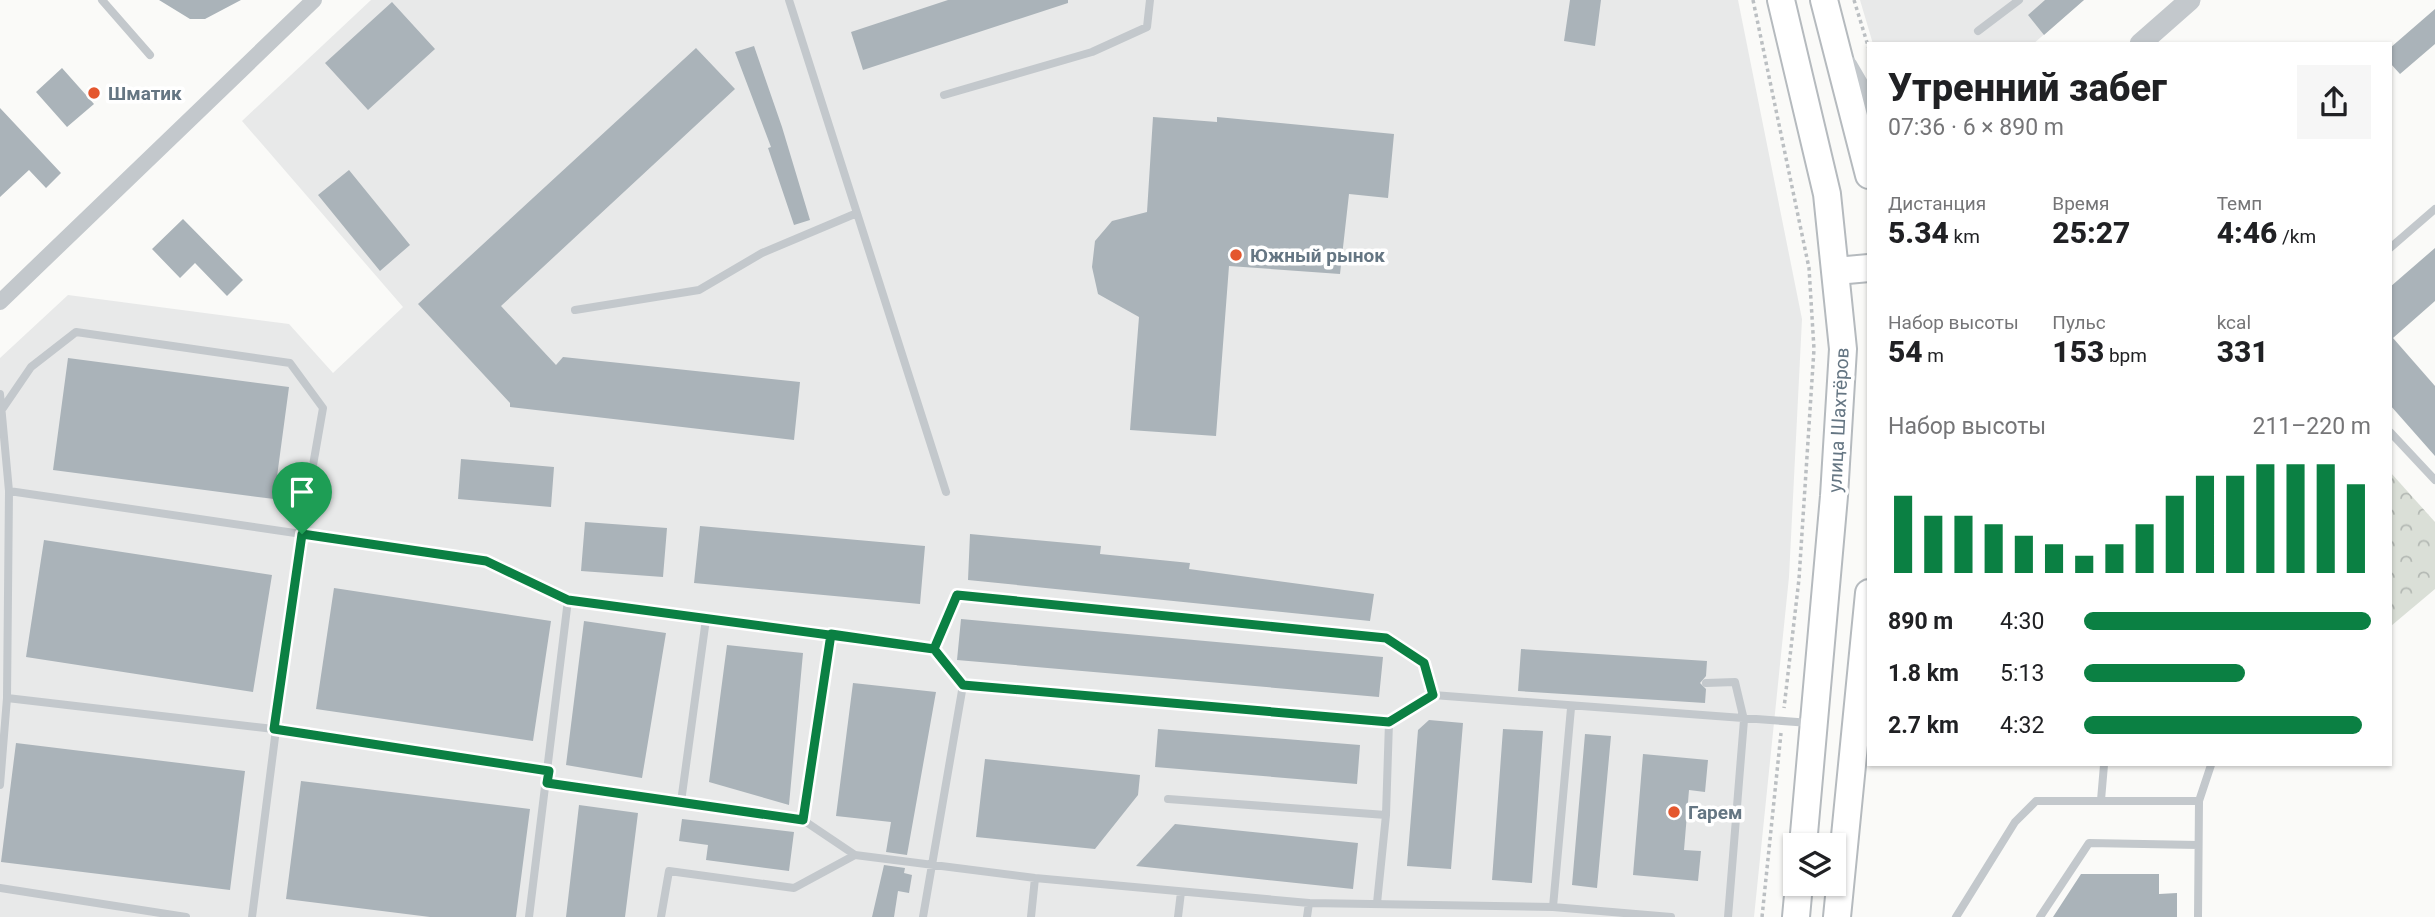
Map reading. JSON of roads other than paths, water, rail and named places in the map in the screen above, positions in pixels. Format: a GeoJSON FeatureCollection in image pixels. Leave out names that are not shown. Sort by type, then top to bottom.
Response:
{"type":"FeatureCollection","features":[{"type":"Feature","properties":{"kind":"main road","name":"улица Шахтёров"},"geometry":{"type":"LineString","coordinates":[[1781,0],[1827,194],[1843,349],[1834,496],[1804,833]]}},
{"type":"Feature","properties":{"kind":"main road"},"geometry":{"type":"LineString","coordinates":[[1824,0],[1840,53],[1867,167]]}},
{"type":"Feature","properties":{"kind":"main road"},"geometry":{"type":"LineString","coordinates":[[1836,271],[1867,268]]}},
{"type":"Feature","properties":{"kind":"main road"},"geometry":{"type":"LineString","coordinates":[[1837,917],[1867,617]]}},
{"type":"Feature","properties":{"kind":"main road"},"geometry":{"type":"LineString","coordinates":[[1796,917],[1798,896]]}},
{"type":"Feature","properties":{"kind":"street"},"geometry":{"type":"LineString","coordinates":[[0,302],[314,0]]}},
{"type":"Feature","properties":{"kind":"street"},"geometry":{"type":"LineString","coordinates":[[2142,42],[2190,0]]}},
{"type":"Feature","properties":{"kind":"street"},"geometry":{"type":"LineString","coordinates":[[1840,53],[1867,100]]}},
{"type":"Feature","properties":{"kind":"lane"},"geometry":{"type":"LineString","coordinates":[[102,0],[150,55]]}},
{"type":"Feature","properties":{"kind":"lane"},"geometry":{"type":"LineString","coordinates":[[789,0],[946,492]]}},
{"type":"Feature","properties":{"kind":"lane"},"geometry":{"type":"LineString","coordinates":[[944,95],[1092,52],[1147,27],[1150,0]]}},
{"type":"Feature","properties":{"kind":"lane"},"geometry":{"type":"LineString","coordinates":[[1978,31],[2018,0]]}},
{"type":"Feature","properties":{"kind":"lane"},"geometry":{"type":"LineString","coordinates":[[2392,246],[2435,209]]}},
{"type":"Feature","properties":{"kind":"lane"},"geometry":{"type":"LineString","coordinates":[[575,310],[699,290],[762,253],[857,213]]}},
{"type":"Feature","properties":{"kind":"lane"},"geometry":{"type":"LineString","coordinates":[[3,408],[31,367],[76,332],[290,363],[323,408],[274,729],[252,917]]}},
{"type":"Feature","properties":{"kind":"lane"},"geometry":{"type":"LineString","coordinates":[[0,394],[9,491],[7,698],[0,785]]}},
{"type":"Feature","properties":{"kind":"lane"},"geometry":{"type":"LineString","coordinates":[[2392,434],[2435,480]]}},
{"type":"Feature","properties":{"kind":"lane"},"geometry":{"type":"LineString","coordinates":[[9,491],[486,561],[568,600],[934,649],[963,685],[1389,722],[1433,695],[1572,708],[1814,723]]}},
{"type":"Feature","properties":{"kind":"lane"},"geometry":{"type":"LineString","coordinates":[[934,649],[957,595],[1386,638],[1424,663],[1433,695]]}},
{"type":"Feature","properties":{"kind":"lane"},"geometry":{"type":"LineString","coordinates":[[529,917],[568,600]]}},
{"type":"Feature","properties":{"kind":"lane"},"geometry":{"type":"LineString","coordinates":[[681,802],[706,619]]}},
{"type":"Feature","properties":{"kind":"lane"},"geometry":{"type":"LineString","coordinates":[[803,820],[831,634]]}},
{"type":"Feature","properties":{"kind":"lane"},"geometry":{"type":"LineString","coordinates":[[1706,683],[1735,682],[1744,720],[1728,917]]}},
{"type":"Feature","properties":{"kind":"lane"},"geometry":{"type":"LineString","coordinates":[[923,917],[963,685]]}},
{"type":"Feature","properties":{"kind":"lane"},"geometry":{"type":"LineString","coordinates":[[7,698],[274,729],[549,771]]}},
{"type":"Feature","properties":{"kind":"lane"},"geometry":{"type":"LineString","coordinates":[[1553,907],[1572,708]]}},
{"type":"Feature","properties":{"kind":"lane"},"geometry":{"type":"LineString","coordinates":[[1377,903],[1386,815],[1389,722]]}},
{"type":"Feature","properties":{"kind":"lane"},"geometry":{"type":"LineString","coordinates":[[2101,800],[2104,766]]}},
{"type":"Feature","properties":{"kind":"lane"},"geometry":{"type":"LineString","coordinates":[[2198,917],[2199,802],[2211,766]]}},
{"type":"Feature","properties":{"kind":"lane"},"geometry":{"type":"LineString","coordinates":[[547,783],[803,820],[855,855],[1035,878],[1309,903],[1553,907],[1671,917]]}},
{"type":"Feature","properties":{"kind":"lane"},"geometry":{"type":"LineString","coordinates":[[1168,799],[1386,815]]}},
{"type":"Feature","properties":{"kind":"lane"},"geometry":{"type":"LineString","coordinates":[[1956,917],[2015,822],[2036,802],[2199,802]]}},
{"type":"Feature","properties":{"kind":"lane"},"geometry":{"type":"LineString","coordinates":[[2040,917],[2090,844],[2198,845]]}},
{"type":"Feature","properties":{"kind":"lane"},"geometry":{"type":"LineString","coordinates":[[661,917],[669,870],[794,888],[855,855]]}},
{"type":"Feature","properties":{"kind":"lane"},"geometry":{"type":"LineString","coordinates":[[1031,917],[1035,878]]}},
{"type":"Feature","properties":{"kind":"lane"},"geometry":{"type":"LineString","coordinates":[[0,888],[186,917]]}},
{"type":"Feature","properties":{"kind":"lane"},"geometry":{"type":"LineString","coordinates":[[1178,917],[1181,892]]}},
{"type":"Feature","properties":{"kind":"lane"},"geometry":{"type":"LineString","coordinates":[[1307,917],[1309,903]]}},
{"type":"Feature","properties":{"kind":"place","name":"Шматик"},"geometry":{"type":"Point","coordinates":[94,93]}},
{"type":"Feature","properties":{"kind":"place","name":"Южный рынок"},"geometry":{"type":"Point","coordinates":[1236,255]}},
{"type":"Feature","properties":{"kind":"place","name":"Гарем"},"geometry":{"type":"Point","coordinates":[1674,812]}}]}
